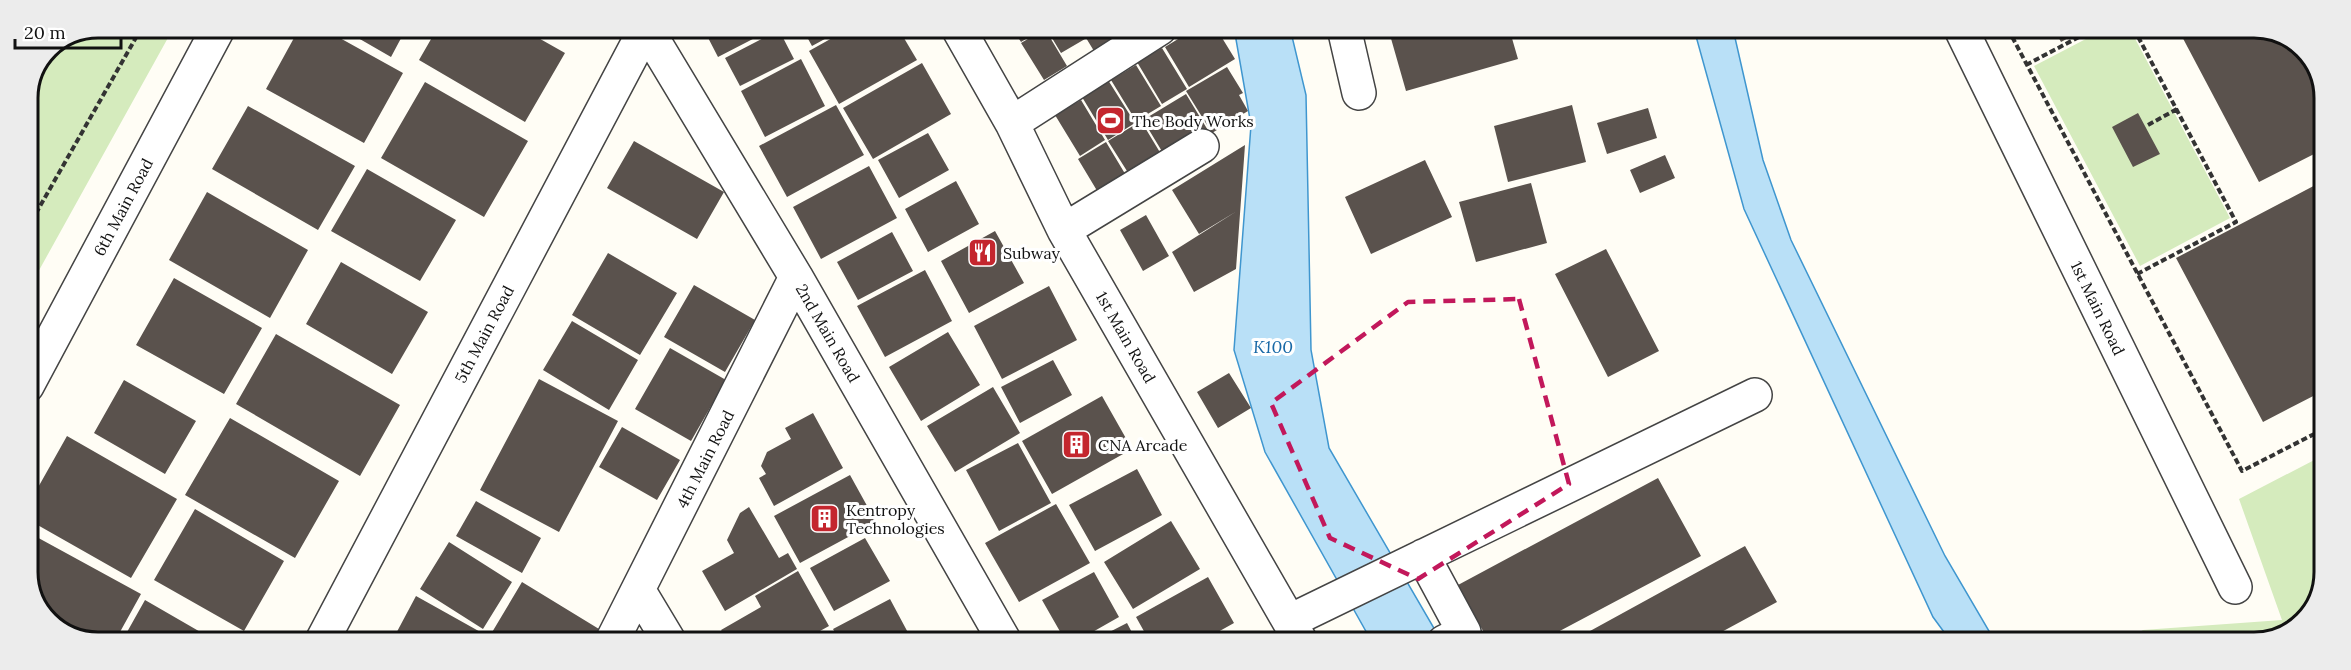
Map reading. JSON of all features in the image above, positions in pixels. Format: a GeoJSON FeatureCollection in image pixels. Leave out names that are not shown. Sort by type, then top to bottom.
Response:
{"type":"FeatureCollection","features":[{"type":"Feature","properties":{"kind":"street","name":"6th Main Road"},"geometry":{"type":"LineString","coordinates":[[38,365],[213,38]]}},
{"type":"Feature","properties":{"kind":"street","name":"5th Main Road"},"geometry":{"type":"LineString","coordinates":[[327,632],[641,38]]}},
{"type":"Feature","properties":{"kind":"street","name":"2nd Main Road"},"geometry":{"type":"LineString","coordinates":[[652,38],[796,277],[999,632]]}},
{"type":"Feature","properties":{"kind":"street","name":"1st Main Road"},"geometry":{"type":"LineString","coordinates":[[964,38],[1012,123],[1064,230],[1295,632]]}},
{"type":"Feature","properties":{"kind":"street"},"geometry":{"type":"LineString","coordinates":[[1012,123],[1144,38]]}},
{"type":"Feature","properties":{"kind":"street"},"geometry":{"type":"LineString","coordinates":[[1346,38],[1359,93]]}},
{"type":"Feature","properties":{"kind":"street","name":"1st Main Road"},"geometry":{"type":"LineString","coordinates":[[1965,38],[2235,587]]}},
{"type":"Feature","properties":{"kind":"street"},"geometry":{"type":"LineString","coordinates":[[1064,230],[1202,146]]}},
{"type":"Feature","properties":{"kind":"street","name":"4th Main Road"},"geometry":{"type":"LineString","coordinates":[[617,632],[796,277]]}},
{"type":"Feature","properties":{"kind":"street"},"geometry":{"type":"LineString","coordinates":[[1295,632],[1337,598],[1755,395]]}},
{"type":"Feature","properties":{"kind":"street"},"geometry":{"type":"LineString","coordinates":[[1413,561],[1464,632]]}},
{"type":"Feature","properties":{"kind":"street"},"geometry":{"type":"LineString","coordinates":[[639,591],[664,632]]}},
{"type":"Feature","properties":{"kind":"path"},"geometry":{"type":"LineString","coordinates":[[38,210],[136,38]]}},
{"type":"Feature","properties":{"kind":"path"},"geometry":{"type":"LineString","coordinates":[[2012,38],[2242,471],[2314,434]]}},
{"type":"Feature","properties":{"kind":"path"},"geometry":{"type":"LineString","coordinates":[[2026,65],[2077,38]]}},
{"type":"Feature","properties":{"kind":"path"},"geometry":{"type":"LineString","coordinates":[[2137,274],[2236,222],[2139,38]]}},
{"type":"Feature","properties":{"kind":"path"},"geometry":{"type":"LineString","coordinates":[[2148,125],[2177,109]]}},
{"type":"Feature","properties":{"kind":"highlighted area"},"geometry":{"type":"Polygon","coordinates":[[[1519,299],[1569,484],[1418,579],[1330,538],[1271,403],[1408,302],[1519,299]]]}},
{"type":"Feature","properties":{"kind":"green space"},"geometry":{"type":"Polygon","coordinates":[[[97,38],[168,38],[38,272],[38,97],[42,74],[55,55],[74,42],[97,38]]]}},
{"type":"Feature","properties":{"kind":"green space"},"geometry":{"type":"Polygon","coordinates":[[[2088,38],[2135,38],[2230,218],[2140,266],[2034,66],[2088,38]]]}},
{"type":"Feature","properties":{"kind":"green space"},"geometry":{"type":"Polygon","coordinates":[[[2314,460],[2314,573],[2307,599],[2299,612],[2280,626],[2266,631],[2140,632],[2282,620],[2239,499],[2314,460]]]}},
{"type":"Feature","properties":{"kind":"water","name":"K100"},"geometry":{"type":"Polygon","coordinates":[[[1236,38],[1292,38],[1306,95],[1311,350],[1329,448],[1436,632],[1366,632],[1265,452],[1234,350],[1251,125],[1236,38]]]}},
{"type":"Feature","properties":{"kind":"water"},"geometry":{"type":"Polygon","coordinates":[[[1696,38],[1735,38],[1763,160],[1791,240],[1945,556],[1990,632],[1944,632],[1933,617],[1744,209],[1696,38]]]}},
{"type":"Feature","properties":{"kind":"building"},"geometry":{"type":"Polygon","coordinates":[[[294,38],[340,38],[403,73],[364,143],[266,89],[294,38]]]}},
{"type":"Feature","properties":{"kind":"building"},"geometry":{"type":"Polygon","coordinates":[[[358,38],[401,38],[391,57],[358,38]]]}},
{"type":"Feature","properties":{"kind":"building"},"geometry":{"type":"Polygon","coordinates":[[[432,38],[538,38],[565,53],[525,122],[419,60],[432,38]]]}},
{"type":"Feature","properties":{"kind":"building"},"geometry":{"type":"Polygon","coordinates":[[[708,38],[755,38],[718,57],[708,38]]]}},
{"type":"Feature","properties":{"kind":"building"},"geometry":{"type":"Polygon","coordinates":[[[764,38],[783,38],[794,59],[740,86],[725,58],[764,38]]]}},
{"type":"Feature","properties":{"kind":"building"},"geometry":{"type":"Polygon","coordinates":[[[808,38],[827,38],[812,46],[808,38]]]}},
{"type":"Feature","properties":{"kind":"building"},"geometry":{"type":"Polygon","coordinates":[[[832,38],[904,38],[917,60],[839,104],[809,51],[832,38]]]}},
{"type":"Feature","properties":{"kind":"building"},"geometry":{"type":"Polygon","coordinates":[[[1030,38],[1050,38],[1067,66],[1044,80],[1021,43],[1030,38]]]}},
{"type":"Feature","properties":{"kind":"building"},"geometry":{"type":"Polygon","coordinates":[[[1052,38],[1085,39],[1061,53],[1052,38]]]}},
{"type":"Feature","properties":{"kind":"building"},"geometry":{"type":"Polygon","coordinates":[[[1086,38],[1124,38],[1125,40],[1097,56],[1086,38]]]}},
{"type":"Feature","properties":{"kind":"building"},"geometry":{"type":"Polygon","coordinates":[[[1180,38],[1222,38],[1235,59],[1189,87],[1165,47],[1180,38]]]}},
{"type":"Feature","properties":{"kind":"building"},"geometry":{"type":"Polygon","coordinates":[[[1391,38],[1512,38],[1518,59],[1406,91],[1391,38]]]}},
{"type":"Feature","properties":{"kind":"building"},"geometry":{"type":"Polygon","coordinates":[[[2183,38],[2262,38],[2280,44],[2293,52],[2307,71],[2313,93],[2313,155],[2259,182],[2183,38]]]}},
{"type":"Feature","properties":{"kind":"building"},"geometry":{"type":"Polygon","coordinates":[[[1162,48],[1187,89],[1162,104],[1137,62],[1162,48]]]}},
{"type":"Feature","properties":{"kind":"building"},"geometry":{"type":"Polygon","coordinates":[[[801,59],[825,106],[765,137],[741,91],[801,59]]]}},
{"type":"Feature","properties":{"kind":"building"},"geometry":{"type":"Polygon","coordinates":[[[922,63],[951,114],[873,159],[843,108],[922,63]]]}},
{"type":"Feature","properties":{"kind":"building"},"geometry":{"type":"Polygon","coordinates":[[[1136,65],[1161,106],[1136,121],[1111,80],[1136,65]]]}},
{"type":"Feature","properties":{"kind":"building"},"geometry":{"type":"Polygon","coordinates":[[[1227,67],[1243,93],[1239,95],[1248,111],[1212,133],[1186,91],[1227,67]]]}},
{"type":"Feature","properties":{"kind":"building"},"geometry":{"type":"Polygon","coordinates":[[[1108,80],[1135,123],[1108,140],[1082,97],[1108,80]]]}},
{"type":"Feature","properties":{"kind":"building"},"geometry":{"type":"Polygon","coordinates":[[[425,82],[528,141],[484,217],[381,158],[425,82]]]}},
{"type":"Feature","properties":{"kind":"building"},"geometry":{"type":"Polygon","coordinates":[[[1186,94],[1209,132],[1166,158],[1143,120],[1186,94]]]}},
{"type":"Feature","properties":{"kind":"building"},"geometry":{"type":"Polygon","coordinates":[[[1081,100],[1105,140],[1080,156],[1055,115],[1081,100]]]}},
{"type":"Feature","properties":{"kind":"building"},"geometry":{"type":"Polygon","coordinates":[[[836,105],[864,155],[787,197],[759,146],[836,105]]]}},
{"type":"Feature","properties":{"kind":"building"},"geometry":{"type":"Polygon","coordinates":[[[1572,105],[1586,162],[1508,182],[1494,126],[1572,105]]]}},
{"type":"Feature","properties":{"kind":"building"},"geometry":{"type":"Polygon","coordinates":[[[248,106],[355,166],[318,230],[212,169],[248,106]]]}},
{"type":"Feature","properties":{"kind":"building"},"geometry":{"type":"Polygon","coordinates":[[[1648,108],[1657,138],[1607,154],[1597,123],[1648,108]]]}},
{"type":"Feature","properties":{"kind":"building"},"geometry":{"type":"Polygon","coordinates":[[[2138,113],[2160,154],[2133,167],[2112,127],[2138,113]]]}},
{"type":"Feature","properties":{"kind":"building"},"geometry":{"type":"Polygon","coordinates":[[[1141,121],[1164,159],[1132,179],[1108,141],[1141,121]]]}},
{"type":"Feature","properties":{"kind":"building"},"geometry":{"type":"Polygon","coordinates":[[[928,133],[949,170],[899,198],[878,160],[928,133]]]}},
{"type":"Feature","properties":{"kind":"building"},"geometry":{"type":"Polygon","coordinates":[[[634,141],[724,192],[697,239],[607,188],[634,141]]]}},
{"type":"Feature","properties":{"kind":"building"},"geometry":{"type":"Polygon","coordinates":[[[1106,142],[1130,182],[1102,199],[1078,159],[1106,142]]]}},
{"type":"Feature","properties":{"kind":"building"},"geometry":{"type":"Polygon","coordinates":[[[1245,145],[1236,269],[1194,292],[1172,252],[1237,211],[1199,234],[1172,190],[1245,145]]]}},
{"type":"Feature","properties":{"kind":"building"},"geometry":{"type":"Polygon","coordinates":[[[1665,155],[1675,178],[1640,193],[1630,170],[1665,155]]]}},
{"type":"Feature","properties":{"kind":"building"},"geometry":{"type":"Polygon","coordinates":[[[1425,160],[1452,217],[1371,254],[1345,197],[1425,160]]]}},
{"type":"Feature","properties":{"kind":"building"},"geometry":{"type":"Polygon","coordinates":[[[869,166],[897,218],[821,259],[793,207],[869,166]]]}},
{"type":"Feature","properties":{"kind":"building"},"geometry":{"type":"Polygon","coordinates":[[[367,169],[456,220],[420,281],[331,231],[367,169]]]}},
{"type":"Feature","properties":{"kind":"building"},"geometry":{"type":"Polygon","coordinates":[[[956,181],[979,224],[928,252],[905,209],[956,181]]]}},
{"type":"Feature","properties":{"kind":"building"},"geometry":{"type":"Polygon","coordinates":[[[1531,183],[1547,243],[1476,262],[1459,202],[1531,183]]]}},
{"type":"Feature","properties":{"kind":"building"},"geometry":{"type":"Polygon","coordinates":[[[2313,186],[2314,396],[2263,422],[2176,258],[2313,186]]]}},
{"type":"Feature","properties":{"kind":"building"},"geometry":{"type":"Polygon","coordinates":[[[207,192],[308,250],[270,318],[169,260],[207,192]]]}},
{"type":"Feature","properties":{"kind":"building"},"geometry":{"type":"Polygon","coordinates":[[[1146,215],[1169,256],[1143,271],[1120,230],[1146,215]]]}},
{"type":"Feature","properties":{"kind":"building"},"geometry":{"type":"Polygon","coordinates":[[[995,231],[1024,283],[969,313],[941,261],[995,231]]]}},
{"type":"Feature","properties":{"kind":"building"},"geometry":{"type":"Polygon","coordinates":[[[892,232],[913,271],[858,300],[837,262],[892,232]]]}},
{"type":"Feature","properties":{"kind":"building"},"geometry":{"type":"Polygon","coordinates":[[[1606,249],[1659,351],[1608,377],[1555,274],[1606,249]]]}},
{"type":"Feature","properties":{"kind":"building"},"geometry":{"type":"Polygon","coordinates":[[[608,253],[677,293],[640,355],[572,315],[608,253]]]}},
{"type":"Feature","properties":{"kind":"building"},"geometry":{"type":"Polygon","coordinates":[[[341,262],[428,312],[392,374],[306,324],[341,262]]]}},
{"type":"Feature","properties":{"kind":"building"},"geometry":{"type":"Polygon","coordinates":[[[925,270],[952,321],[885,357],[857,306],[925,270]]]}},
{"type":"Feature","properties":{"kind":"building"},"geometry":{"type":"Polygon","coordinates":[[[174,278],[262,328],[224,394],[136,345],[174,278]]]}},
{"type":"Feature","properties":{"kind":"building"},"geometry":{"type":"Polygon","coordinates":[[[694,285],[755,320],[725,372],[664,337],[694,285]]]}},
{"type":"Feature","properties":{"kind":"building"},"geometry":{"type":"Polygon","coordinates":[[[1049,286],[1077,340],[1002,379],[974,326],[1049,286]]]}},
{"type":"Feature","properties":{"kind":"building"},"geometry":{"type":"Polygon","coordinates":[[[572,321],[638,360],[609,410],[543,370],[572,321]]]}},
{"type":"Feature","properties":{"kind":"building"},"geometry":{"type":"Polygon","coordinates":[[[948,332],[980,385],[921,421],[889,367],[948,332]]]}},
{"type":"Feature","properties":{"kind":"building"},"geometry":{"type":"Polygon","coordinates":[[[276,334],[400,405],[360,476],[236,404],[276,334]]]}},
{"type":"Feature","properties":{"kind":"building"},"geometry":{"type":"Polygon","coordinates":[[[670,348],[726,380],[691,441],[635,409],[670,348]]]}},
{"type":"Feature","properties":{"kind":"building"},"geometry":{"type":"Polygon","coordinates":[[[1053,360],[1072,395],[1020,423],[1001,387],[1053,360]]]}},
{"type":"Feature","properties":{"kind":"building"},"geometry":{"type":"Polygon","coordinates":[[[1229,373],[1251,408],[1218,428],[1197,392],[1229,373]]]}},
{"type":"Feature","properties":{"kind":"building"},"geometry":{"type":"Polygon","coordinates":[[[539,379],[618,421],[559,532],[480,490],[539,379]]]}},
{"type":"Feature","properties":{"kind":"building"},"geometry":{"type":"Polygon","coordinates":[[[124,380],[196,421],[165,474],[94,433],[124,380]]]}},
{"type":"Feature","properties":{"kind":"building"},"geometry":{"type":"Polygon","coordinates":[[[993,387],[1020,433],[955,472],[927,426],[993,387]]]}},
{"type":"Feature","properties":{"kind":"building","name":"CNA Arcade"},"geometry":{"type":"Polygon","coordinates":[[[1102,396],[1132,449],[1052,494],[1022,441],[1102,396]]]}},
{"type":"Feature","properties":{"kind":"building"},"geometry":{"type":"Polygon","coordinates":[[[813,413],[843,468],[774,506],[759,478],[766,474],[761,466],[767,452],[791,439],[785,428],[813,413]]]}},
{"type":"Feature","properties":{"kind":"building"},"geometry":{"type":"Polygon","coordinates":[[[230,418],[339,481],[295,558],[185,495],[230,418]]]}},
{"type":"Feature","properties":{"kind":"building"},"geometry":{"type":"Polygon","coordinates":[[[622,427],[680,460],[657,500],[599,467],[622,427]]]}},
{"type":"Feature","properties":{"kind":"building"},"geometry":{"type":"Polygon","coordinates":[[[67,436],[177,499],[131,578],[38,525],[38,487],[67,436]]]}},
{"type":"Feature","properties":{"kind":"building"},"geometry":{"type":"Polygon","coordinates":[[[1018,443],[1051,503],[999,531],[966,470],[1018,443]]]}},
{"type":"Feature","properties":{"kind":"building"},"geometry":{"type":"Polygon","coordinates":[[[1137,469],[1162,515],[1095,551],[1069,505],[1137,469]]]}},
{"type":"Feature","properties":{"kind":"building","name":"Kentropy Technologies"},"geometry":{"type":"Polygon","coordinates":[[[850,475],[876,522],[800,563],[774,516],[850,475]]]}},
{"type":"Feature","properties":{"kind":"building"},"geometry":{"type":"Polygon","coordinates":[[[1658,478],[1701,556],[1558,632],[1484,632],[1458,585],[1658,478]]]}},
{"type":"Feature","properties":{"kind":"building"},"geometry":{"type":"Polygon","coordinates":[[[476,501],[541,538],[522,573],[456,536],[476,501]]]}},
{"type":"Feature","properties":{"kind":"building"},"geometry":{"type":"Polygon","coordinates":[[[1056,504],[1090,563],[1019,602],[985,543],[1056,504]]]}},
{"type":"Feature","properties":{"kind":"building"},"geometry":{"type":"Polygon","coordinates":[[[749,507],[779,558],[788,553],[797,569],[725,611],[702,571],[734,553],[727,540],[740,513],[749,507]]]}},
{"type":"Feature","properties":{"kind":"building"},"geometry":{"type":"Polygon","coordinates":[[[195,509],[284,561],[244,631],[154,580],[195,509]]]}},
{"type":"Feature","properties":{"kind":"building"},"geometry":{"type":"Polygon","coordinates":[[[1171,521],[1200,569],[1133,609],[1104,562],[1171,521]]]}},
{"type":"Feature","properties":{"kind":"building"},"geometry":{"type":"Polygon","coordinates":[[[38,538],[141,594],[120,632],[89,632],[74,628],[55,615],[42,596],[38,577],[38,538]]]}},
{"type":"Feature","properties":{"kind":"building"},"geometry":{"type":"Polygon","coordinates":[[[865,538],[890,581],[834,611],[810,568],[865,538]]]}},
{"type":"Feature","properties":{"kind":"building"},"geometry":{"type":"Polygon","coordinates":[[[449,542],[512,582],[483,629],[420,589],[449,542]]]}},
{"type":"Feature","properties":{"kind":"building"},"geometry":{"type":"Polygon","coordinates":[[[1745,546],[1777,602],[1722,632],[1588,632],[1745,546]]]}},
{"type":"Feature","properties":{"kind":"building"},"geometry":{"type":"Polygon","coordinates":[[[798,571],[829,626],[818,632],[722,632],[721,630],[761,607],[755,596],[798,571]]]}},
{"type":"Feature","properties":{"kind":"building"},"geometry":{"type":"Polygon","coordinates":[[[1094,572],[1119,617],[1093,632],[1060,632],[1042,600],[1094,572]]]}},
{"type":"Feature","properties":{"kind":"building"},"geometry":{"type":"Polygon","coordinates":[[[1208,577],[1234,623],[1218,632],[1144,632],[1136,617],[1208,577]]]}},
{"type":"Feature","properties":{"kind":"building"},"geometry":{"type":"Polygon","coordinates":[[[522,582],[599,629],[597,632],[492,632],[522,582]]]}},
{"type":"Feature","properties":{"kind":"building"},"geometry":{"type":"Polygon","coordinates":[[[416,596],[480,632],[397,632],[416,596]]]}},
{"type":"Feature","properties":{"kind":"building"},"geometry":{"type":"Polygon","coordinates":[[[890,599],[908,632],[835,632],[833,629],[890,599]]]}},
{"type":"Feature","properties":{"kind":"building"},"geometry":{"type":"Polygon","coordinates":[[[145,600],[200,632],[127,632],[145,600]]]}},
{"type":"Feature","properties":{"kind":"building"},"geometry":{"type":"Polygon","coordinates":[[[1127,623],[1132,632],[1109,632],[1127,623]]]}},
{"type":"Feature","properties":{"kind":"place","name":"The Body Works"},"geometry":{"type":"Point","coordinates":[1111,121]}},
{"type":"Feature","properties":{"kind":"place","name":"Subway"},"geometry":{"type":"Point","coordinates":[982,253]}},
{"type":"Feature","properties":{"kind":"place","name":"CNA Arcade"},"geometry":{"type":"Point","coordinates":[1077,445]}},
{"type":"Feature","properties":{"kind":"place","name":"Kentropy Technologies"},"geometry":{"type":"Point","coordinates":[825,519]}}]}
